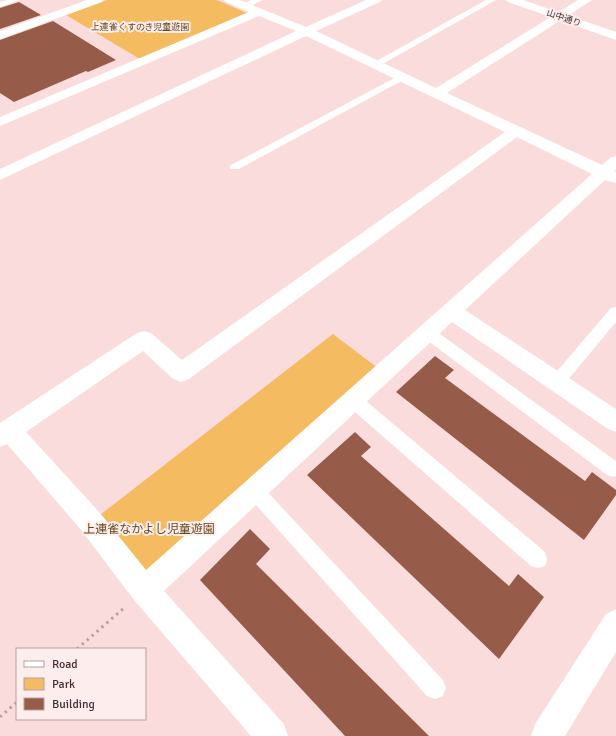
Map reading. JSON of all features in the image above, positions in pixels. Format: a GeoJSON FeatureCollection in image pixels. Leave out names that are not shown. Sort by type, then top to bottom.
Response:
{"type":"FeatureCollection","features":[{"type":"Feature","properties":{"kind":"street"},"geometry":{"type":"LineString","coordinates":[[0,35],[98,0]]}},
{"type":"Feature","properties":{"kind":"street"},"geometry":{"type":"LineString","coordinates":[[144,590],[428,332],[612,170],[516,131],[306,31],[259,6],[244,6],[230,0]]}},
{"type":"Feature","properties":{"kind":"street"},"geometry":{"type":"LineString","coordinates":[[0,175],[306,31],[376,0]]}},
{"type":"Feature","properties":{"kind":"street","name":"山中通り"},"geometry":{"type":"LineString","coordinates":[[512,0],[616,36]]}},
{"type":"Feature","properties":{"kind":"street"},"geometry":{"type":"LineString","coordinates":[[437,93],[586,0]]}},
{"type":"Feature","properties":{"kind":"street"},"geometry":{"type":"LineString","coordinates":[[0,122],[259,6]]}},
{"type":"Feature","properties":{"kind":"street"},"geometry":{"type":"LineString","coordinates":[[272,736],[144,590],[91,522],[4,433],[144,339],[181,373],[516,131]]}},
{"type":"Feature","properties":{"kind":"street"},"geometry":{"type":"LineString","coordinates":[[452,311],[616,422]]}},
{"type":"Feature","properties":{"kind":"street"},"geometry":{"type":"LineString","coordinates":[[547,736],[616,624]]}},
{"type":"Feature","properties":{"kind":"lane"},"geometry":{"type":"LineString","coordinates":[[0,5],[16,0]]}},
{"type":"Feature","properties":{"kind":"lane"},"geometry":{"type":"LineString","coordinates":[[376,64],[492,0]]}},
{"type":"Feature","properties":{"kind":"lane"},"geometry":{"type":"LineString","coordinates":[[235,167],[402,77]]}},
{"type":"Feature","properties":{"kind":"lane"},"geometry":{"type":"LineString","coordinates":[[558,382],[616,312]]}},
{"type":"Feature","properties":{"kind":"lane"},"geometry":{"type":"LineString","coordinates":[[428,332],[613,469]]}},
{"type":"Feature","properties":{"kind":"lane"},"geometry":{"type":"LineString","coordinates":[[353,400],[538,559]]}},
{"type":"Feature","properties":{"kind":"lane"},"geometry":{"type":"LineString","coordinates":[[254,490],[435,688]]}},
{"type":"Feature","properties":{"kind":"path"},"geometry":{"type":"LineString","coordinates":[[78,648],[144,590]]}},
{"type":"Feature","properties":{"kind":"path"},"geometry":{"type":"LineString","coordinates":[[0,717],[16,703]]}},
{"type":"Feature","properties":{"kind":"green space","name":"上連雀くすのき児童遊園"},"geometry":{"type":"Polygon","coordinates":[[[107,0],[217,0],[247,13],[140,59],[66,15],[107,0]]]}},
{"type":"Feature","properties":{"kind":"green space","name":"上連雀なかよし児童遊園"},"geometry":{"type":"Polygon","coordinates":[[[333,334],[383,372],[144,590],[91,522],[333,334]]]}},
{"type":"Feature","properties":{"kind":"building"},"geometry":{"type":"Polygon","coordinates":[[[19,2],[41,15],[0,29],[0,8],[19,2]]]}},
{"type":"Feature","properties":{"kind":"building"},"geometry":{"type":"Polygon","coordinates":[[[53,21],[116,60],[88,72],[86,71],[14,102],[0,93],[0,40],[53,21]]]}},
{"type":"Feature","properties":{"kind":"building"},"geometry":{"type":"Polygon","coordinates":[[[435,356],[454,370],[445,378],[585,481],[592,472],[616,490],[616,495],[584,540],[396,392],[435,356]]]}},
{"type":"Feature","properties":{"kind":"building"},"geometry":{"type":"Polygon","coordinates":[[[355,432],[371,447],[361,456],[509,586],[518,574],[544,597],[499,659],[307,475],[355,432]]]}},
{"type":"Feature","properties":{"kind":"building"},"geometry":{"type":"Polygon","coordinates":[[[250,529],[270,549],[256,564],[429,736],[345,736],[200,580],[250,529]]]}}]}
